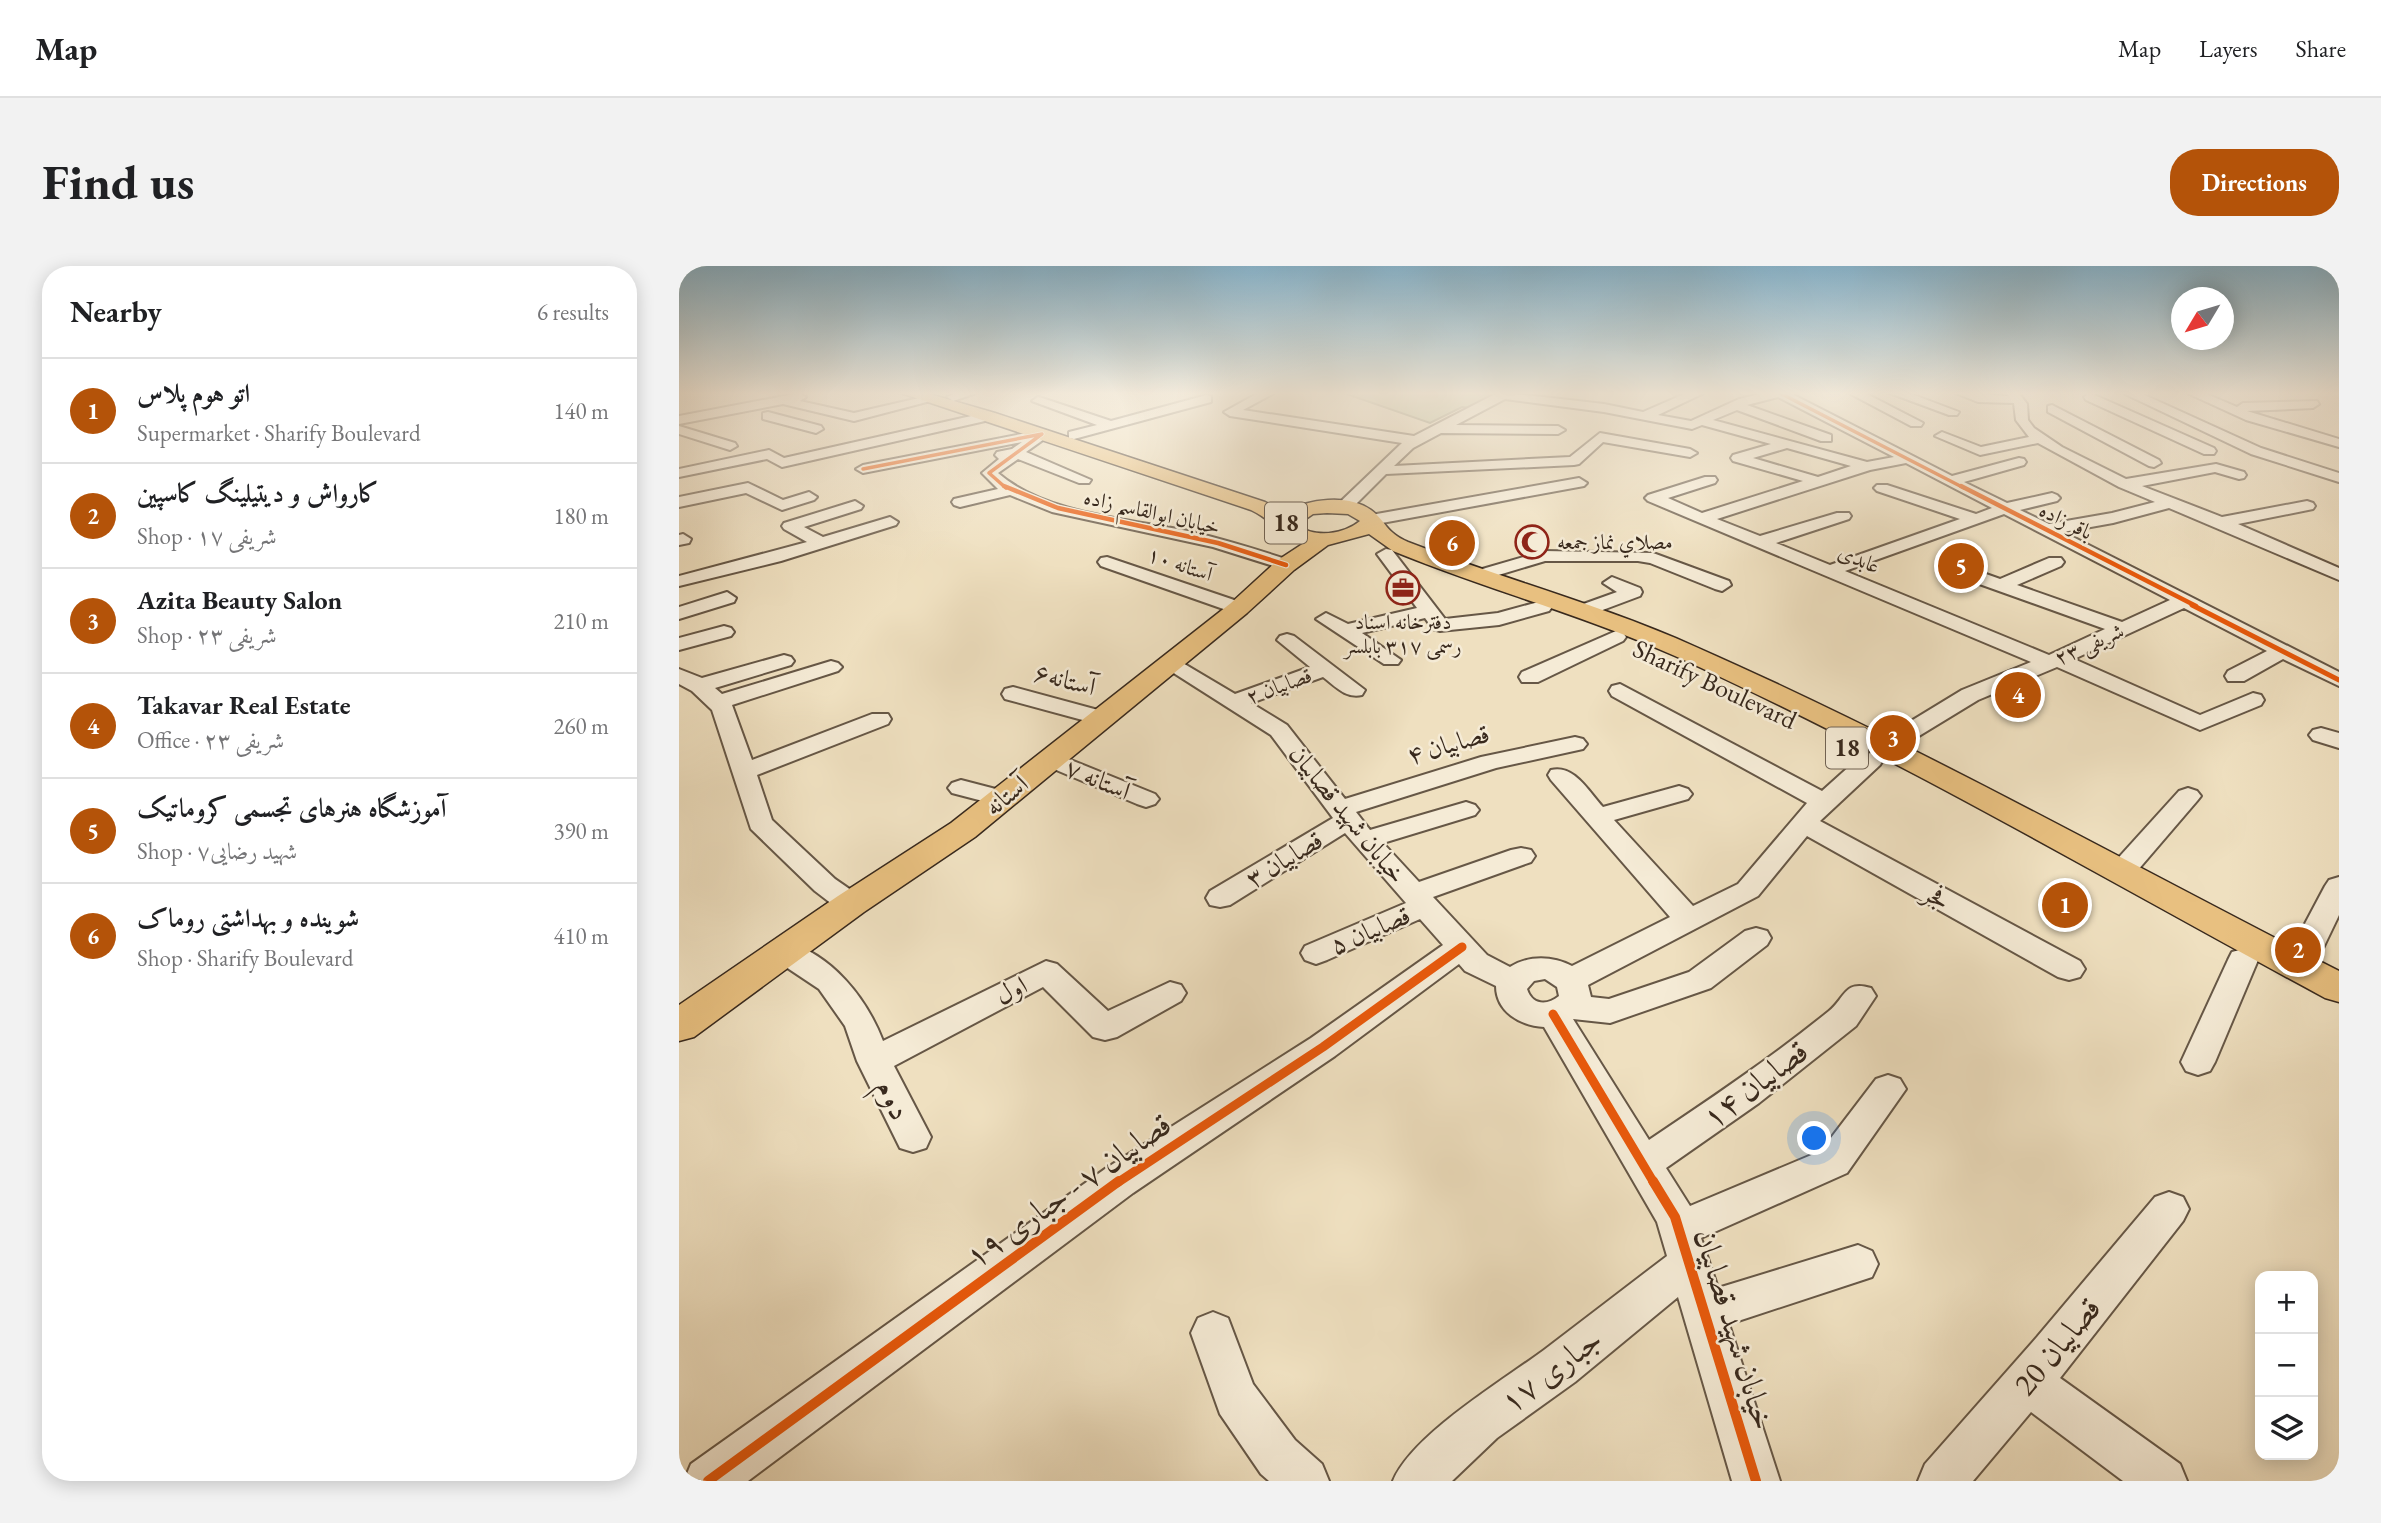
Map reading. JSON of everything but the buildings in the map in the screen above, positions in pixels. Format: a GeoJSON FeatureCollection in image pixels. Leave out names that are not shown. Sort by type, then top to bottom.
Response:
{"type":"FeatureCollection","features":[{"type":"Feature","properties":{"kind":"main road","name":"18"},"geometry":{"type":"LineString","coordinates":[[1086,449],[1258,506],[1276,514],[1286,527],[1308,537],[1328,538]]}},
{"type":"Feature","properties":{"kind":"main road","name":"18"},"geometry":{"type":"LineString","coordinates":[[1118,449],[1370,525]]}},
{"type":"Feature","properties":{"kind":"main road"},"geometry":{"type":"LineString","coordinates":[[1294,504],[1370,525]]}},
{"type":"Feature","properties":{"kind":"main road","name":"18"},"geometry":{"type":"LineString","coordinates":[[1286,527],[1291,517],[1318,508]]}},
{"type":"Feature","properties":{"kind":"main road","name":"Sharify Boulevard"},"geometry":{"type":"LineString","coordinates":[[1328,538],[1370,525],[1485,574],[1585,610],[1687,652],[1877,754],[2339,1012]]}},
{"type":"Feature","properties":{"kind":"main road","name":"Sharify Boulevard"},"geometry":{"type":"LineString","coordinates":[[1370,525],[1542,607],[1616,637],[1877,754],[2121,872],[2339,988]]}},
{"type":"Feature","properties":{"kind":"main road"},"geometry":{"type":"LineString","coordinates":[[1286,527],[1290,546],[1286,565]]}},
{"type":"Feature","properties":{"kind":"main road","name":"آستانه"},"geometry":{"type":"LineString","coordinates":[[679,1026],[851,904],[963,830],[1239,608],[1286,565],[1328,538]]}},
{"type":"Feature","properties":{"kind":"street"},"geometry":{"type":"LineString","coordinates":[[679,473],[769,454],[782,463],[844,449]]}},
{"type":"Feature","properties":{"kind":"street"},"geometry":{"type":"LineString","coordinates":[[863,470],[969,449]]}},
{"type":"Feature","properties":{"kind":"street"},"geometry":{"type":"LineString","coordinates":[[1012,490],[994,480],[989,473],[1022,449]]}},
{"type":"Feature","properties":{"kind":"street"},"geometry":{"type":"LineString","coordinates":[[1370,525],[1406,449]]}},
{"type":"Feature","properties":{"kind":"street"},"geometry":{"type":"LineString","coordinates":[[1370,525],[1391,471],[1415,449]]}},
{"type":"Feature","properties":{"kind":"street"},"geometry":{"type":"LineString","coordinates":[[1391,471],[1574,461],[1587,449],[1613,454]]}},
{"type":"Feature","properties":{"kind":"street"},"geometry":{"type":"LineString","coordinates":[[1666,449],[1690,453]]}},
{"type":"Feature","properties":{"kind":"street"},"geometry":{"type":"LineString","coordinates":[[1769,449],[1738,458],[1821,482]]}},
{"type":"Feature","properties":{"kind":"street"},"geometry":{"type":"LineString","coordinates":[[1803,449],[1867,466]]}},
{"type":"Feature","properties":{"kind":"street","name":"باقر زاده"},"geometry":{"type":"LineString","coordinates":[[1886,449],[2339,680]]}},
{"type":"Feature","properties":{"kind":"street"},"geometry":{"type":"LineString","coordinates":[[1974,449],[1980,451],[1992,449]]}},
{"type":"Feature","properties":{"kind":"street"},"geometry":{"type":"LineString","coordinates":[[2058,449],[2124,484],[2336,572]]}},
{"type":"Feature","properties":{"kind":"street"},"geometry":{"type":"LineString","coordinates":[[2128,449],[2154,463]]}},
{"type":"Feature","properties":{"kind":"street"},"geometry":{"type":"LineString","coordinates":[[2201,449],[2209,451]]}},
{"type":"Feature","properties":{"kind":"street"},"geometry":{"type":"LineString","coordinates":[[2251,449],[2339,478]]}},
{"type":"Feature","properties":{"kind":"street"},"geometry":{"type":"LineString","coordinates":[[899,472],[1016,453],[1084,480]]}},
{"type":"Feature","properties":{"kind":"street"},"geometry":{"type":"LineString","coordinates":[[1702,518],[1867,466],[1906,459]]}},
{"type":"Feature","properties":{"kind":"street"},"geometry":{"type":"LineString","coordinates":[[1950,481],[2019,462]]}},
{"type":"Feature","properties":{"kind":"street"},"geometry":{"type":"LineString","coordinates":[[2124,484],[2216,468],[2239,475]]}},
{"type":"Feature","properties":{"kind":"street","name":"عابدی"},"geometry":{"type":"LineString","coordinates":[[1710,480],[1653,498],[2200,723],[2253,701]]}},
{"type":"Feature","properties":{"kind":"street"},"geometry":{"type":"LineString","coordinates":[[1370,525],[1579,483]]}},
{"type":"Feature","properties":{"kind":"street"},"geometry":{"type":"LineString","coordinates":[[679,502],[748,488],[782,505],[809,497]]}},
{"type":"Feature","properties":{"kind":"street"},"geometry":{"type":"LineString","coordinates":[[1882,488],[1976,519]]}},
{"type":"Feature","properties":{"kind":"street"},"geometry":{"type":"LineString","coordinates":[[960,502],[1012,490]]}},
{"type":"Feature","properties":{"kind":"street","name":"خیابان ابوالقاسم زاده"},"geometry":{"type":"LineString","coordinates":[[1012,490],[1030,500],[1209,541],[1286,565]]}},
{"type":"Feature","properties":{"kind":"street"},"geometry":{"type":"LineString","coordinates":[[1829,571],[2004,509],[2052,498]]}},
{"type":"Feature","properties":{"kind":"street"},"geometry":{"type":"LineString","coordinates":[[2045,530],[2113,518],[2172,502]]}},
{"type":"Feature","properties":{"kind":"street"},"geometry":{"type":"LineString","coordinates":[[2221,522],[2307,506]]}},
{"type":"Feature","properties":{"kind":"street"},"geometry":{"type":"LineString","coordinates":[[679,581],[742,572],[803,548],[821,543],[890,522],[852,507],[790,526],[821,543]]}},
{"type":"Feature","properties":{"kind":"street"},"geometry":{"type":"LineString","coordinates":[[1760,542],[1843,516]]}},
{"type":"Feature","properties":{"kind":"street"},"geometry":{"type":"LineString","coordinates":[[1370,525],[1435,618]]}},
{"type":"Feature","properties":{"kind":"street"},"geometry":{"type":"LineString","coordinates":[[803,548],[827,563]]}},
{"type":"Feature","properties":{"kind":"street"},"geometry":{"type":"LineString","coordinates":[[1485,574],[1544,556],[1638,556],[1653,558],[1722,584]]}},
{"type":"Feature","properties":{"kind":"street","name":"آستانه ۱۰"},"geometry":{"type":"LineString","coordinates":[[1107,562],[1239,608]]}},
{"type":"Feature","properties":{"kind":"street"},"geometry":{"type":"LineString","coordinates":[[2001,585],[2055,562]]}},
{"type":"Feature","properties":{"kind":"street"},"geometry":{"type":"LineString","coordinates":[[1949,567],[2123,629]]}},
{"type":"Feature","properties":{"kind":"street"},"geometry":{"type":"LineString","coordinates":[[1585,610],[1633,592],[1612,583]]}},
{"type":"Feature","properties":{"kind":"street"},"geometry":{"type":"LineString","coordinates":[[679,613],[727,598]]}},
{"type":"Feature","properties":{"kind":"street","name":"شریفی ۲۳"},"geometry":{"type":"LineString","coordinates":[[1564,1000],[1690,920],[1748,890],[1814,812],[1877,754],[1971,695],[2184,601]]}},
{"type":"Feature","properties":{"kind":"street"},"geometry":{"type":"LineString","coordinates":[[1344,631],[1435,618],[1499,619],[1542,607]]}},
{"type":"Feature","properties":{"kind":"street"},"geometry":{"type":"LineString","coordinates":[[1326,619],[1391,660]]}},
{"type":"Feature","properties":{"kind":"street"},"geometry":{"type":"LineString","coordinates":[[679,644],[724,632]]}},
{"type":"Feature","properties":{"kind":"street"},"geometry":{"type":"LineString","coordinates":[[1530,677],[1616,637]]}},
{"type":"Feature","properties":{"kind":"street"},"geometry":{"type":"LineString","coordinates":[[1287,640],[1354,690]]}},
{"type":"Feature","properties":{"kind":"street"},"geometry":{"type":"LineString","coordinates":[[2236,676],[2283,652]]}},
{"type":"Feature","properties":{"kind":"street"},"geometry":{"type":"LineString","coordinates":[[706,695],[784,661]]}},
{"type":"Feature","properties":{"kind":"street","name":"خیابان شهید قصابیان"},"geometry":{"type":"LineString","coordinates":[[1169,663],[1279,730],[1351,823],[1476,963],[1512,981]]}},
{"type":"Feature","properties":{"kind":"street","name":"قصابیان ۲"},"geometry":{"type":"LineString","coordinates":[[1234,702],[1325,669]]}},
{"type":"Feature","properties":{"kind":"street"},"geometry":{"type":"LineString","coordinates":[[706,695],[833,677]]}},
{"type":"Feature","properties":{"kind":"street","name":"فجر"},"geometry":{"type":"LineString","coordinates":[[1620,691],[2069,969]]}},
{"type":"Feature","properties":{"kind":"street","name":"آستانه۶"},"geometry":{"type":"LineString","coordinates":[[1013,694],[1101,718]]}},
{"type":"Feature","properties":{"kind":"street"},"geometry":{"type":"LineString","coordinates":[[706,695],[744,772],[760,823],[825,886],[851,904]]}},
{"type":"Feature","properties":{"kind":"street"},"geometry":{"type":"LineString","coordinates":[[744,772],[880,719]]}},
{"type":"Feature","properties":{"kind":"street","name":"قصابیان ۴"},"geometry":{"type":"LineString","coordinates":[[1351,823],[1490,762],[1576,744]]}},
{"type":"Feature","properties":{"kind":"street","name":"آستانه ۷"},"geometry":{"type":"LineString","coordinates":[[1051,759],[1146,799]]}},
{"type":"Feature","properties":{"kind":"street"},"geometry":{"type":"LineString","coordinates":[[1560,775],[1690,920]]}},
{"type":"Feature","properties":{"kind":"street"},"geometry":{"type":"LineString","coordinates":[[961,788],[1002,798]]}},
{"type":"Feature","properties":{"kind":"street"},"geometry":{"type":"LineString","coordinates":[[1599,816],[1679,794]]}},
{"type":"Feature","properties":{"kind":"street"},"geometry":{"type":"LineString","coordinates":[[2121,872],[2188,796]]}},
{"type":"Feature","properties":{"kind":"street"},"geometry":{"type":"LineString","coordinates":[[1351,823],[1465,810]]}},
{"type":"Feature","properties":{"kind":"street","name":"قصابیان ۳"},"geometry":{"type":"LineString","coordinates":[[1220,898],[1351,823]]}},
{"type":"Feature","properties":{"kind":"street","name":"قصابیان ۵"},"geometry":{"type":"LineString","coordinates":[[1316,953],[1419,900],[1521,856]]}},
{"type":"Feature","properties":{"kind":"street"},"geometry":{"type":"LineString","coordinates":[[2298,967],[2339,886]]}},
{"type":"Feature","properties":{"kind":"street"},"geometry":{"type":"LineString","coordinates":[[1564,1000],[1561,972],[1534,969],[1521,973],[1512,981],[1510,992],[1514,1002],[1524,1010],[1538,1015],[1564,1000],[1610,1011],[1700,980],[1756,939]]}},
{"type":"Feature","properties":{"kind":"street","name":"قصابيان ۷ - جباری ۱۹"},"geometry":{"type":"LineString","coordinates":[[708,1481],[1118,1181],[1323,1047],[1462,947]]}},
{"type":"Feature","properties":{"kind":"street","name":"دوم"},"geometry":{"type":"LineString","coordinates":[[785,952],[830,981],[860,1023],[874,1061],[913,1137]]}},
{"type":"Feature","properties":{"kind":"street"},"geometry":{"type":"LineString","coordinates":[[2198,1062],[2243,960]]}},
{"type":"Feature","properties":{"kind":"street","name":"اول"},"geometry":{"type":"LineString","coordinates":[[874,1061],[1046,972],[1105,1028],[1170,993]]}},
{"type":"Feature","properties":{"kind":"street","name":"قصابیان ۱۴"},"geometry":{"type":"LineString","coordinates":[[1643,1164],[1747,1093],[1844,1017],[1860,996]]}},
{"type":"Feature","properties":{"kind":"street","name":"خیابان شهید قصابیان"},"geometry":{"type":"LineString","coordinates":[[1564,1000],[1643,1164],[1675,1217],[1756,1481]]}},
{"type":"Feature","properties":{"kind":"street","name":"جباری ۱۷"},"geometry":{"type":"LineString","coordinates":[[1417,1481],[1481,1422],[1559,1367],[1684,1246],[1835,1162],[1888,1089]]}},
{"type":"Feature","properties":{"kind":"street","name":"قصابیان 20"},"geometry":{"type":"LineString","coordinates":[[1942,1481],[2169,1209]]}},
{"type":"Feature","properties":{"kind":"street"},"geometry":{"type":"LineString","coordinates":[[1704,1312],[1858,1264]]}},
{"type":"Feature","properties":{"kind":"street"},"geometry":{"type":"LineString","coordinates":[[1213,1333],[1236,1398],[1279,1457],[1305,1481]]}},
{"type":"Feature","properties":{"kind":"street"},"geometry":{"type":"LineString","coordinates":[[2027,1382],[2163,1481]]}},
{"type":"Feature","properties":{"kind":"cycle path"},"geometry":{"type":"LineString","coordinates":[[863,469],[967,449]]}},
{"type":"Feature","properties":{"kind":"cycle path"},"geometry":{"type":"LineString","coordinates":[[1022,449],[989,473],[1004,487],[1028,498],[1091,517],[1218,543],[1286,565]]}},
{"type":"Feature","properties":{"kind":"cycle path"},"geometry":{"type":"LineString","coordinates":[[1888,449],[2339,680]]}},
{"type":"Feature","properties":{"kind":"cycle path"},"geometry":{"type":"LineString","coordinates":[[708,1481],[1119,1181],[1323,1047],[1462,947]]}},
{"type":"Feature","properties":{"kind":"cycle path"},"geometry":{"type":"LineString","coordinates":[[1553,1014],[1675,1217],[1756,1481]]}},
{"type":"Feature","properties":{"kind":"place","name":"مصلاي نماز جمعه"},"geometry":{"type":"Point","coordinates":[1532,542]}},
{"type":"Feature","properties":{"kind":"place","name":"شوینده و بهداشتی روماک"},"geometry":{"type":"Point","coordinates":[1452,543]}},
{"type":"Feature","properties":{"kind":"place","name":"آموزشگاه هنرهای تجسمی کروماتیک"},"geometry":{"type":"Point","coordinates":[1961,566]}},
{"type":"Feature","properties":{"kind":"place","name":"دفترخانه اسناد رسمی ۳۱۷ بابلسر"},"geometry":{"type":"Point","coordinates":[1403,588]}},
{"type":"Feature","properties":{"kind":"place","name":"Takavar Real Estate"},"geometry":{"type":"Point","coordinates":[2018,695]}},
{"type":"Feature","properties":{"kind":"place","name":"Azita Beauty Salon"},"geometry":{"type":"Point","coordinates":[1893,738]}},
{"type":"Feature","properties":{"kind":"place","name":"اتو هوم پلاس"},"geometry":{"type":"Point","coordinates":[2065,905]}},
{"type":"Feature","properties":{"kind":"place","name":"کارواش و دیتیلینگ کاسپین"},"geometry":{"type":"Point","coordinates":[2298,950]}}]}
